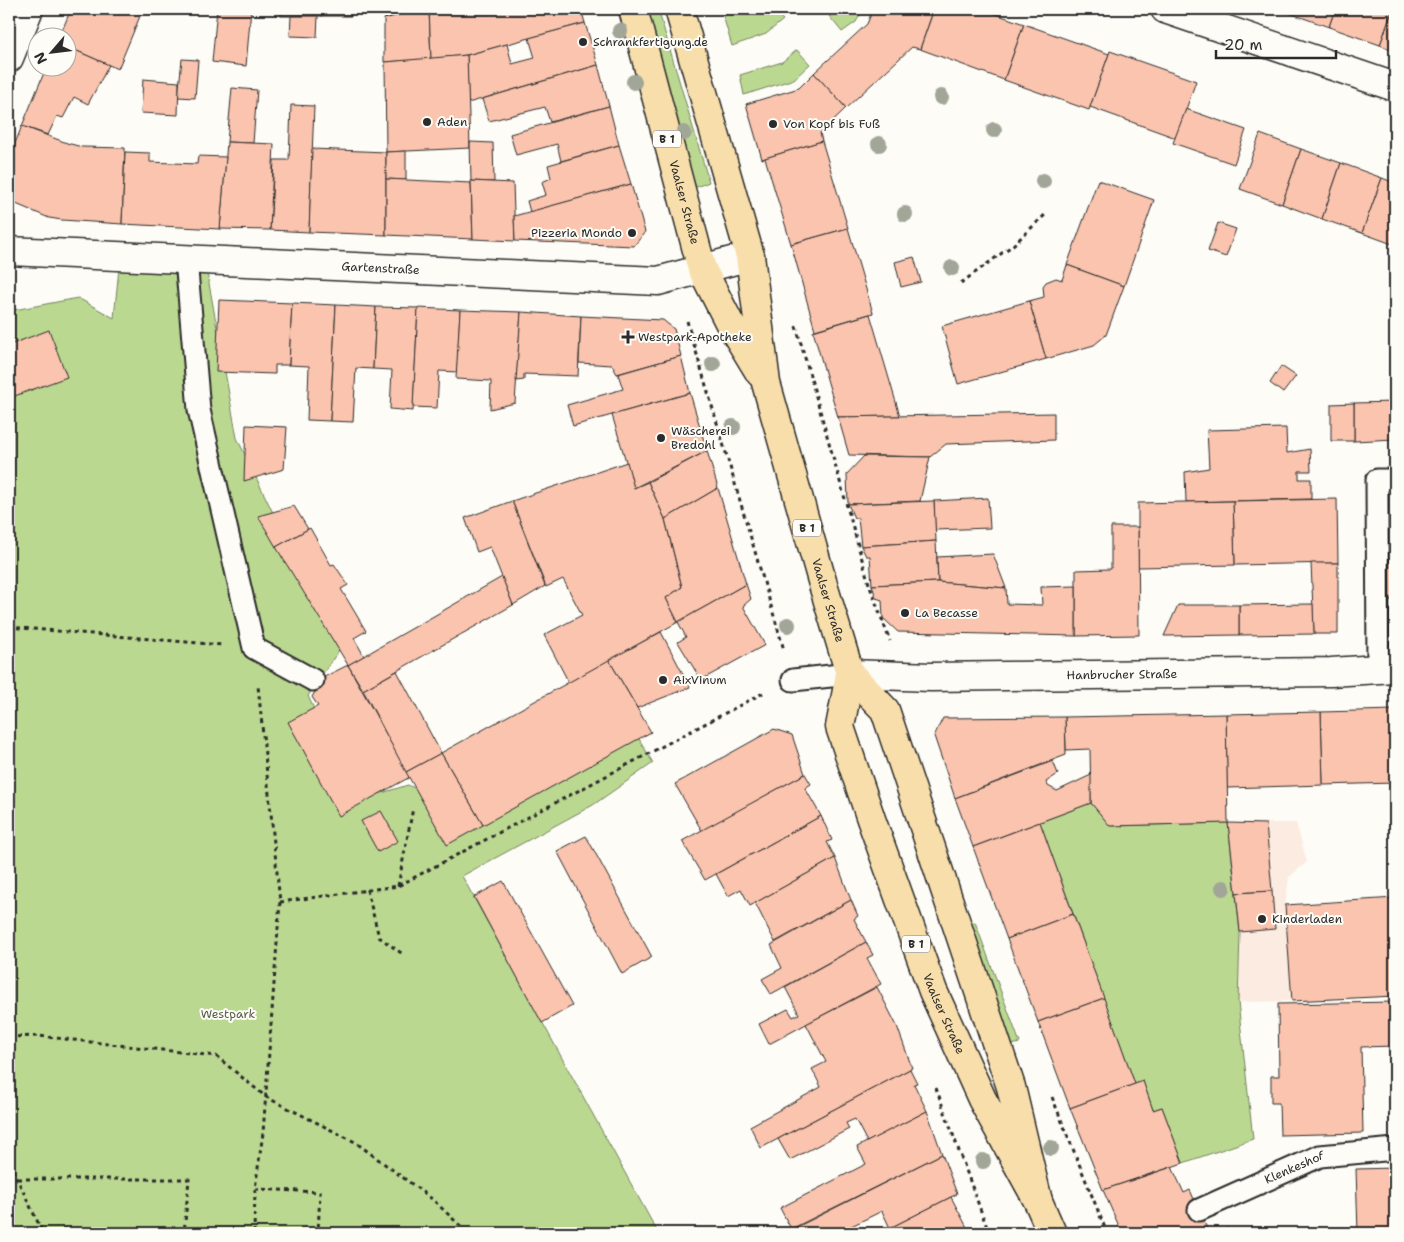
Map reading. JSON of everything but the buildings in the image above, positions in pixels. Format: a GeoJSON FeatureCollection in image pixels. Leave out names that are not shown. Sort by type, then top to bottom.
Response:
{"type":"FeatureCollection","features":[{"type":"Feature","properties":{"kind":"main road","name":"Vaalser Straße"},"geometry":{"type":"LineString","coordinates":[[633,9],[702,269],[729,322],[766,383]]}},
{"type":"Feature","properties":{"kind":"main road","name":"Vaalser Straße"},"geometry":{"type":"LineString","coordinates":[[679,9],[750,256],[766,383],[850,674],[840,727],[859,788],[933,991],[982,1099],[1038,1201],[1052,1233]]}},
{"type":"Feature","properties":{"kind":"main road","name":"Vaalser Straße"},"geometry":{"type":"LineString","coordinates":[[850,674],[885,710],[1011,1087],[1038,1201]]}},
{"type":"Feature","properties":{"kind":"street"},"geometry":{"type":"LineString","coordinates":[[9,58],[28,9]]}},
{"type":"Feature","properties":{"kind":"street"},"geometry":{"type":"LineString","coordinates":[[1165,9],[1395,87]]}},
{"type":"Feature","properties":{"kind":"street","name":"Gartenstraße"},"geometry":{"type":"LineString","coordinates":[[9,251],[658,281],[750,256]]}},
{"type":"Feature","properties":{"kind":"street","name":"Hanbrucher Straße"},"geometry":{"type":"LineString","coordinates":[[850,674],[902,677],[1331,672],[1386,668]]}},
{"type":"Feature","properties":{"kind":"lane"},"geometry":{"type":"LineString","coordinates":[[186,259],[199,410],[254,648],[313,680]]}},
{"type":"Feature","properties":{"kind":"lane"},"geometry":{"type":"LineString","coordinates":[[1386,668],[1377,480],[1395,480]]}},
{"type":"Feature","properties":{"kind":"lane"},"geometry":{"type":"LineString","coordinates":[[793,680],[850,674]]}},
{"type":"Feature","properties":{"kind":"lane","name":"Klenkeshof"},"geometry":{"type":"LineString","coordinates":[[1199,1210],[1320,1156],[1395,1150]]}},
{"type":"Feature","properties":{"kind":"path"},"geometry":{"type":"LineString","coordinates":[[962,283],[1013,245],[1047,213]]}},
{"type":"Feature","properties":{"kind":"path"},"geometry":{"type":"LineString","coordinates":[[280,902],[398,886],[751,698],[793,680],[708,399],[675,277]]}},
{"type":"Feature","properties":{"kind":"path"},"geometry":{"type":"LineString","coordinates":[[795,320],[869,584],[902,677]]}},
{"type":"Feature","properties":{"kind":"path"},"geometry":{"type":"LineString","coordinates":[[9,627],[254,648],[280,902],[266,1097],[255,1189],[254,1233]]}},
{"type":"Feature","properties":{"kind":"path"},"geometry":{"type":"LineString","coordinates":[[398,886],[413,808]]}},
{"type":"Feature","properties":{"kind":"path"},"geometry":{"type":"LineString","coordinates":[[367,890],[379,937],[404,955]]}},
{"type":"Feature","properties":{"kind":"path"},"geometry":{"type":"LineString","coordinates":[[9,1037],[38,1036],[216,1056],[266,1097],[355,1142],[432,1200],[468,1233]]}},
{"type":"Feature","properties":{"kind":"path"},"geometry":{"type":"LineString","coordinates":[[935,1086],[989,1233]]}},
{"type":"Feature","properties":{"kind":"path"},"geometry":{"type":"LineString","coordinates":[[1051,1095],[1107,1233]]}},
{"type":"Feature","properties":{"kind":"path"},"geometry":{"type":"LineString","coordinates":[[9,1162],[43,1233]]}},
{"type":"Feature","properties":{"kind":"path"},"geometry":{"type":"LineString","coordinates":[[18,1178],[189,1179],[184,1233]]}},
{"type":"Feature","properties":{"kind":"path"},"geometry":{"type":"LineString","coordinates":[[255,1189],[320,1192],[318,1233]]}},
{"type":"Feature","properties":{"kind":"shaded area","name":"Kinderladen"},"geometry":{"type":"Polygon","coordinates":[[[1228,823],[1296,823],[1307,862],[1289,877],[1285,905],[1292,1001],[1238,1002],[1240,932],[1228,823]]]}},
{"type":"Feature","properties":{"kind":"green space"},"geometry":{"type":"Polygon","coordinates":[[[641,9],[658,9],[709,182],[691,189],[641,9]]]}},
{"type":"Feature","properties":{"kind":"green space"},"geometry":{"type":"Polygon","coordinates":[[[721,9],[773,9],[783,20],[766,34],[732,46],[721,9]]]}},
{"type":"Feature","properties":{"kind":"green space"},"geometry":{"type":"Polygon","coordinates":[[[838,9],[863,9],[856,22],[842,32],[829,16],[838,9]]]}},
{"type":"Feature","properties":{"kind":"green space"},"geometry":{"type":"Polygon","coordinates":[[[797,50],[810,64],[794,79],[744,95],[740,75],[782,62],[797,50]]]}},
{"type":"Feature","properties":{"kind":"green space","name":"Westpark"},"geometry":{"type":"Polygon","coordinates":[[[206,267],[237,438],[339,650],[308,696],[356,801],[408,785],[445,803],[631,725],[653,763],[593,805],[462,876],[658,1233],[9,1233],[9,311],[78,298],[114,318],[119,268],[206,267]]]}},
{"type":"Feature","properties":{"kind":"green space"},"geometry":{"type":"Polygon","coordinates":[[[1091,803],[1111,826],[1228,823],[1240,932],[1238,1002],[1253,1139],[1183,1163],[1162,1107],[1153,1110],[1143,1081],[1135,1084],[1040,822],[1091,803]]]}},
{"type":"Feature","properties":{"kind":"green space"},"geometry":{"type":"Polygon","coordinates":[[[970,922],[975,922],[1020,1043],[1007,1046],[970,922]]]}},
{"type":"Feature","properties":{"kind":"place","name":"Schrankfertigung.de"},"geometry":{"type":"Point","coordinates":[583,42]}},
{"type":"Feature","properties":{"kind":"place","name":"Aden"},"geometry":{"type":"Point","coordinates":[427,122]}},
{"type":"Feature","properties":{"kind":"place","name":"Von Kopf bis Fuß"},"geometry":{"type":"Point","coordinates":[773,124]}},
{"type":"Feature","properties":{"kind":"place","name":"Pizzeria Mondo"},"geometry":{"type":"Point","coordinates":[632,233]}},
{"type":"Feature","properties":{"kind":"place","name":"Westpark-Apotheke"},"geometry":{"type":"Point","coordinates":[628,337]}},
{"type":"Feature","properties":{"kind":"place","name":"Wäscherei Bredohl"},"geometry":{"type":"Point","coordinates":[661,438]}},
{"type":"Feature","properties":{"kind":"place","name":"La Becasse"},"geometry":{"type":"Point","coordinates":[905,613]}},
{"type":"Feature","properties":{"kind":"place","name":"AixVinum"},"geometry":{"type":"Point","coordinates":[663,680]}},
{"type":"Feature","properties":{"kind":"place","name":"Kinderladen"},"geometry":{"type":"Point","coordinates":[1262,919]}}]}
